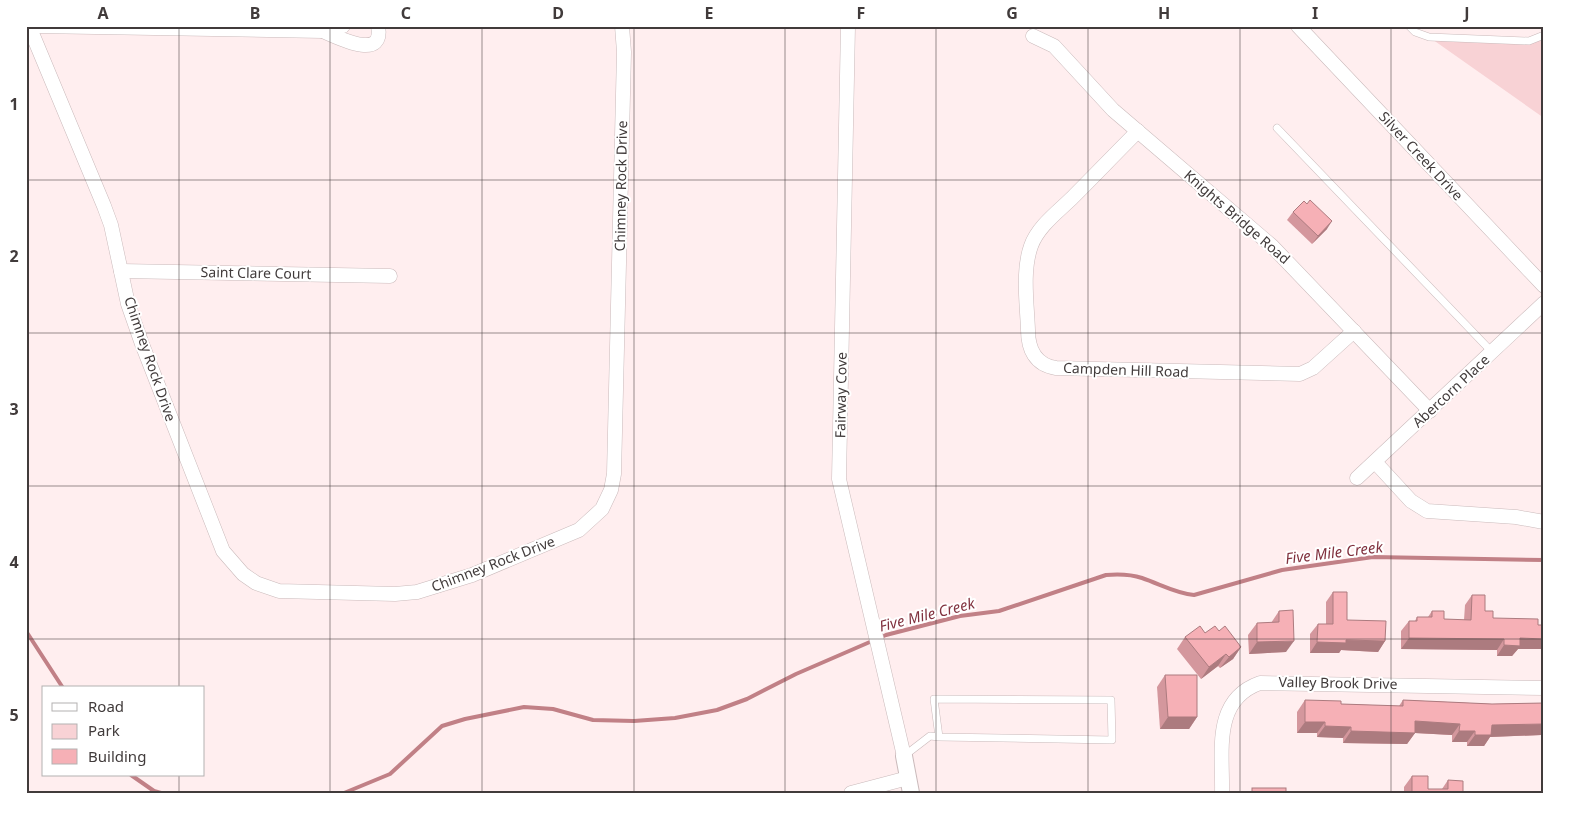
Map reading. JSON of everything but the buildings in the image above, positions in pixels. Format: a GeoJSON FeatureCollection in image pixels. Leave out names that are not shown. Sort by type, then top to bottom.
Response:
{"type":"FeatureCollection","features":[{"type":"Feature","properties":{"kind":"street","name":"Chimney Rock Drive"},"geometry":{"type":"LineString","coordinates":[[29,26],[104,206],[128,304],[142,344],[216,538],[230,561],[256,583],[268,588],[292,593],[395,594],[417,592],[472,575],[574,533],[594,519],[602,509],[611,490],[614,474],[624,52],[622,26]]}},
{"type":"Feature","properties":{"kind":"street"},"geometry":{"type":"LineString","coordinates":[[36,26],[323,31],[344,26]]}},
{"type":"Feature","properties":{"kind":"street"},"geometry":{"type":"LineString","coordinates":[[323,31],[364,46],[371,45],[376,41],[378,26]]}},
{"type":"Feature","properties":{"kind":"street","name":"Fairway Cove"},"geometry":{"type":"LineString","coordinates":[[848,26],[839,479],[904,756]]}},
{"type":"Feature","properties":{"kind":"street","name":"Silver Creek Drive"},"geometry":{"type":"LineString","coordinates":[[1298,26],[1544,286]]}},
{"type":"Feature","properties":{"kind":"street","name":"Knights Bridge Road"},"geometry":{"type":"LineString","coordinates":[[1033,36],[1054,46],[1113,110],[1268,241],[1430,411]]}},
{"type":"Feature","properties":{"kind":"street","name":"Campden Hill Road"},"geometry":{"type":"LineString","coordinates":[[1138,131],[1043,226],[1031,246],[1026,267],[1028,338],[1032,353],[1038,361],[1048,367],[1056,368],[1291,375],[1306,372],[1313,368],[1354,331]]}},
{"type":"Feature","properties":{"kind":"street","name":"Saint Clare Court"},"geometry":{"type":"LineString","coordinates":[[121,271],[390,276]]}},
{"type":"Feature","properties":{"kind":"street","name":"Abercorn Place"},"geometry":{"type":"LineString","coordinates":[[1357,478],[1544,303]]}},
{"type":"Feature","properties":{"kind":"street"},"geometry":{"type":"LineString","coordinates":[[1376,462],[1411,501],[1427,511],[1516,517],[1544,522]]}},
{"type":"Feature","properties":{"kind":"street","name":"Valley Brook Drive"},"geometry":{"type":"LineString","coordinates":[[1222,793],[1223,736],[1228,709],[1241,692],[1260,683],[1544,688]]}},
{"type":"Feature","properties":{"kind":"street"},"geometry":{"type":"LineString","coordinates":[[851,793],[910,786],[904,756]]}},
{"type":"Feature","properties":{"kind":"lane"},"geometry":{"type":"LineString","coordinates":[[1409,26],[1415,32],[1429,37],[1529,41],[1544,35]]}},
{"type":"Feature","properties":{"kind":"lane"},"geometry":{"type":"LineString","coordinates":[[1277,128],[1492,352]]}},
{"type":"Feature","properties":{"kind":"lane"},"geometry":{"type":"LineString","coordinates":[[904,756],[930,736],[939,737],[1112,740],[1111,700],[934,699],[939,737]]}},
{"type":"Feature","properties":{"kind":"green space"},"geometry":{"type":"Polygon","coordinates":[[[1544,35],[1544,118],[1429,37],[1529,41],[1544,35]]]}},
{"type":"Feature","properties":{"kind":"waterway","name":"Five Mile Creek"},"geometry":{"type":"LineString","coordinates":[[344,793],[390,774],[442,726],[465,719],[524,707],[553,709],[593,720],[634,721],[675,718],[717,710],[747,699],[796,674],[886,635],[960,616],[999,611],[1106,575],[1138,577],[1194,595],[1282,570],[1373,557],[1544,560]]}},
{"type":"Feature","properties":{"kind":"waterway","name":"Five Mile Creek"},"geometry":{"type":"LineString","coordinates":[[26,631],[62,686]]}},
{"type":"Feature","properties":{"kind":"waterway","name":"Five Mile Creek"},"geometry":{"type":"LineString","coordinates":[[132,776],[154,791],[161,793]]}}]}
